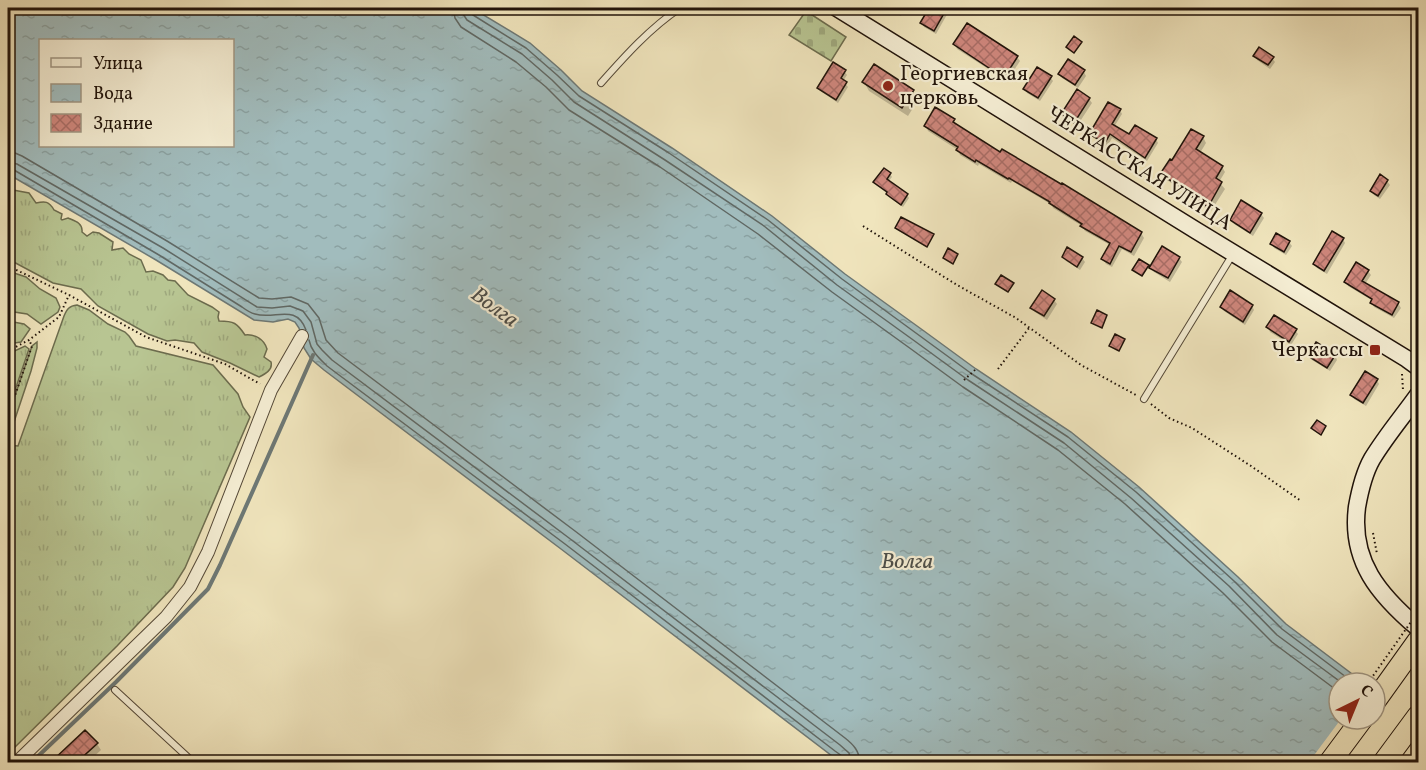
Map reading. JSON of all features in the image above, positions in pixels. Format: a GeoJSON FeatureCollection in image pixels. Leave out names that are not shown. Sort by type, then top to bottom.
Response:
{"type":"FeatureCollection","features":[{"type":"Feature","properties":{"kind":"highway"},"geometry":{"type":"LineString","coordinates":[[1387,685],[1419,641]]}},
{"type":"Feature","properties":{"kind":"highway"},"geometry":{"type":"LineString","coordinates":[[1384,762],[1419,716]]}},
{"type":"Feature","properties":{"kind":"highway"},"geometry":{"type":"LineString","coordinates":[[1330,762],[1353,731]]}},
{"type":"Feature","properties":{"kind":"street","name":"ЧЕРКАССКАЯ УЛИЦА"},"geometry":{"type":"LineString","coordinates":[[837,8],[1419,367]]}},
{"type":"Feature","properties":{"kind":"street"},"geometry":{"type":"LineString","coordinates":[[17,762],[166,617],[190,587],[208,552],[270,390],[302,336]]}},
{"type":"Feature","properties":{"kind":"street"},"geometry":{"type":"LineString","coordinates":[[1411,394],[1366,470],[1359,498],[1356,527],[1361,554],[1373,580],[1390,602],[1419,628]]}},
{"type":"Feature","properties":{"kind":"lane"},"geometry":{"type":"LineString","coordinates":[[601,83],[630,51],[667,16],[680,8]]}},
{"type":"Feature","properties":{"kind":"lane"},"geometry":{"type":"LineString","coordinates":[[1144,399],[1233,253]]}},
{"type":"Feature","properties":{"kind":"lane"},"geometry":{"type":"LineString","coordinates":[[115,690],[193,762]]}},
{"type":"Feature","properties":{"kind":"path"},"geometry":{"type":"LineString","coordinates":[[790,12],[794,8]]}},
{"type":"Feature","properties":{"kind":"path"},"geometry":{"type":"LineString","coordinates":[[863,226],[957,285],[1016,318],[1081,365],[1144,399],[1169,418],[1212,440],[1301,501]]}},
{"type":"Feature","properties":{"kind":"path"},"geometry":{"type":"LineString","coordinates":[[8,266],[69,295],[146,337],[225,364],[270,390]]}},
{"type":"Feature","properties":{"kind":"path"},"geometry":{"type":"LineString","coordinates":[[8,351],[29,340],[59,317],[69,295]]}},
{"type":"Feature","properties":{"kind":"path"},"geometry":{"type":"LineString","coordinates":[[998,369],[1029,328]]}},
{"type":"Feature","properties":{"kind":"path"},"geometry":{"type":"LineString","coordinates":[[8,416],[32,346],[29,340]]}},
{"type":"Feature","properties":{"kind":"path"},"geometry":{"type":"LineString","coordinates":[[1399,368],[1411,394]]}},
{"type":"Feature","properties":{"kind":"path"},"geometry":{"type":"LineString","coordinates":[[964,380],[976,369]]}},
{"type":"Feature","properties":{"kind":"path"},"geometry":{"type":"LineString","coordinates":[[1371,526],[1377,554]]}},
{"type":"Feature","properties":{"kind":"path"},"geometry":{"type":"LineString","coordinates":[[1377,671],[1419,612]]}},
{"type":"Feature","properties":{"kind":"path"},"geometry":{"type":"LineString","coordinates":[[1410,762],[1419,751]]}},
{"type":"Feature","properties":{"kind":"green space"},"geometry":{"type":"Polygon","coordinates":[[[806,11],[846,37],[831,61],[789,35],[806,11]]]}},
{"type":"Feature","properties":{"kind":"green space"},"geometry":{"type":"Polygon","coordinates":[[[13,190],[29,193],[36,203],[48,203],[62,214],[62,220],[68,218],[78,223],[82,232],[87,236],[93,232],[99,233],[113,242],[112,250],[123,248],[141,260],[146,272],[153,271],[168,280],[175,281],[188,295],[219,312],[219,321],[235,324],[245,335],[259,338],[267,349],[264,357],[271,362],[270,369],[259,377],[202,352],[194,343],[167,341],[148,334],[98,306],[81,289],[53,283],[8,259],[8,198],[13,190]]]}},
{"type":"Feature","properties":{"kind":"green space"},"geometry":{"type":"Polygon","coordinates":[[[8,271],[26,277],[40,289],[56,298],[60,307],[58,312],[41,324],[27,314],[8,311],[8,271]]]}},
{"type":"Feature","properties":{"kind":"green space"},"geometry":{"type":"Polygon","coordinates":[[[77,305],[125,332],[136,346],[213,365],[238,394],[250,417],[185,568],[173,587],[8,754],[8,445],[18,446],[66,311],[77,305]]]}},
{"type":"Feature","properties":{"kind":"green space"},"geometry":{"type":"Polygon","coordinates":[[[8,321],[24,324],[30,329],[21,342],[8,344],[8,321]]]}},
{"type":"Feature","properties":{"kind":"green space"},"geometry":{"type":"Polygon","coordinates":[[[37,342],[31,371],[8,440],[8,416],[32,346],[37,342]]]}},
{"type":"Feature","properties":{"kind":"green space"},"geometry":{"type":"Polygon","coordinates":[[[25,346],[29,349],[8,411],[8,354],[25,346]]]}},
{"type":"Feature","properties":{"kind":"water","name":"Волга"},"geometry":{"type":"Polygon","coordinates":[[[8,8],[472,8],[530,43],[582,91],[672,148],[772,216],[845,274],[976,369],[1071,432],[1139,487],[1286,624],[1348,671],[1327,671],[1327,731],[1387,731],[1387,721],[1418,725],[1418,762],[840,762],[324,370],[311,359],[304,348],[299,328],[295,322],[288,319],[273,322],[254,320],[8,174],[8,8]]]}},
{"type":"Feature","properties":{"kind":"pier"},"geometry":{"type":"Polygon","coordinates":[[[1387,697],[1418,721],[1418,751],[1410,762],[1309,762],[1332,731],[1387,731],[1387,697]]]}},
{"type":"Feature","properties":{"kind":"building"},"geometry":{"type":"Polygon","coordinates":[[[929,8],[947,8],[934,31],[920,23],[929,8]]]}},
{"type":"Feature","properties":{"kind":"building"},"geometry":{"type":"Polygon","coordinates":[[[967,23],[1018,56],[1004,78],[953,44],[967,23]]]}},
{"type":"Feature","properties":{"kind":"building"},"geometry":{"type":"Polygon","coordinates":[[[1074,36],[1082,42],[1074,53],[1066,47],[1074,36]]]}},
{"type":"Feature","properties":{"kind":"building"},"geometry":{"type":"Polygon","coordinates":[[[1259,47],[1274,57],[1268,65],[1253,56],[1259,47]]]}},
{"type":"Feature","properties":{"kind":"building"},"geometry":{"type":"Polygon","coordinates":[[[1068,59],[1085,70],[1075,85],[1058,74],[1068,59]]]}},
{"type":"Feature","properties":{"kind":"building"},"geometry":{"type":"Polygon","coordinates":[[[833,62],[846,70],[841,78],[847,82],[836,100],[817,88],[833,62]]]}},
{"type":"Feature","properties":{"kind":"building","name":"Георгиевская церковь"},"geometry":{"type":"Polygon","coordinates":[[[874,64],[914,90],[902,108],[862,82],[874,64]]]}},
{"type":"Feature","properties":{"kind":"building"},"geometry":{"type":"Polygon","coordinates":[[[1037,67],[1052,76],[1038,98],[1023,89],[1037,67]]]}},
{"type":"Feature","properties":{"kind":"building"},"geometry":{"type":"Polygon","coordinates":[[[1077,89],[1090,98],[1074,123],[1061,114],[1077,89]]]}},
{"type":"Feature","properties":{"kind":"building"},"geometry":{"type":"Polygon","coordinates":[[[1108,102],[1121,109],[1112,124],[1129,134],[1135,125],[1157,138],[1145,158],[1110,134],[1105,143],[1089,134],[1108,102]]]}},
{"type":"Feature","properties":{"kind":"building"},"geometry":{"type":"Polygon","coordinates":[[[935,107],[955,119],[953,122],[1000,152],[1002,149],[1142,232],[1131,252],[1119,246],[1110,264],[1101,259],[1110,243],[1080,226],[1082,224],[1050,202],[976,160],[975,162],[956,150],[958,147],[924,126],[935,107]]]}},
{"type":"Feature","properties":{"kind":"building"},"geometry":{"type":"Polygon","coordinates":[[[1191,129],[1204,136],[1196,149],[1223,166],[1216,178],[1222,182],[1208,207],[1192,197],[1194,195],[1160,174],[1170,159],[1172,160],[1191,129]]]}},
{"type":"Feature","properties":{"kind":"building"},"geometry":{"type":"Polygon","coordinates":[[[884,168],[891,173],[887,179],[908,194],[901,205],[873,182],[884,168]]]}},
{"type":"Feature","properties":{"kind":"building"},"geometry":{"type":"Polygon","coordinates":[[[1380,174],[1388,180],[1378,196],[1370,191],[1380,174]]]}},
{"type":"Feature","properties":{"kind":"building"},"geometry":{"type":"Polygon","coordinates":[[[1241,200],[1262,213],[1250,233],[1230,220],[1241,200]]]}},
{"type":"Feature","properties":{"kind":"building"},"geometry":{"type":"Polygon","coordinates":[[[901,217],[934,234],[927,247],[895,228],[901,217]]]}},
{"type":"Feature","properties":{"kind":"building"},"geometry":{"type":"Polygon","coordinates":[[[1332,231],[1344,238],[1324,271],[1313,264],[1332,231]]]}},
{"type":"Feature","properties":{"kind":"building"},"geometry":{"type":"Polygon","coordinates":[[[1276,233],[1290,241],[1284,252],[1270,244],[1276,233]]]}},
{"type":"Feature","properties":{"kind":"building"},"geometry":{"type":"Polygon","coordinates":[[[1162,246],[1180,257],[1168,278],[1149,268],[1162,246]]]}},
{"type":"Feature","properties":{"kind":"building"},"geometry":{"type":"Polygon","coordinates":[[[1067,247],[1083,257],[1077,267],[1062,257],[1067,247]]]}},
{"type":"Feature","properties":{"kind":"building"},"geometry":{"type":"Polygon","coordinates":[[[948,248],[958,254],[953,264],[943,258],[948,248]]]}},
{"type":"Feature","properties":{"kind":"building"},"geometry":{"type":"Polygon","coordinates":[[[1139,259],[1149,265],[1142,276],[1132,270],[1139,259]]]}},
{"type":"Feature","properties":{"kind":"building"},"geometry":{"type":"Polygon","coordinates":[[[1356,262],[1369,270],[1362,281],[1399,302],[1392,315],[1370,303],[1372,299],[1344,282],[1356,262]]]}},
{"type":"Feature","properties":{"kind":"building"},"geometry":{"type":"Polygon","coordinates":[[[1001,275],[1014,283],[1008,292],[995,284],[1001,275]]]}},
{"type":"Feature","properties":{"kind":"building"},"geometry":{"type":"Polygon","coordinates":[[[1042,290],[1055,299],[1044,316],[1030,308],[1042,290]]]}},
{"type":"Feature","properties":{"kind":"building"},"geometry":{"type":"Polygon","coordinates":[[[1230,290],[1253,305],[1243,322],[1220,307],[1230,290]]]}},
{"type":"Feature","properties":{"kind":"building"},"geometry":{"type":"Polygon","coordinates":[[[1097,310],[1107,315],[1102,328],[1091,323],[1097,310]]]}},
{"type":"Feature","properties":{"kind":"building"},"geometry":{"type":"Polygon","coordinates":[[[1274,315],[1297,329],[1289,342],[1266,327],[1274,315]]]}},
{"type":"Feature","properties":{"kind":"building"},"geometry":{"type":"Polygon","coordinates":[[[1115,334],[1125,339],[1119,351],[1109,346],[1115,334]]]}},
{"type":"Feature","properties":{"kind":"building"},"geometry":{"type":"Polygon","coordinates":[[[1316,342],[1336,354],[1327,368],[1308,356],[1316,342]]]}},
{"type":"Feature","properties":{"kind":"building"},"geometry":{"type":"Polygon","coordinates":[[[1365,371],[1378,379],[1363,403],[1350,395],[1365,371]]]}},
{"type":"Feature","properties":{"kind":"building"},"geometry":{"type":"Polygon","coordinates":[[[1317,420],[1326,426],[1321,435],[1311,428],[1317,420]]]}},
{"type":"Feature","properties":{"kind":"building"},"geometry":{"type":"Polygon","coordinates":[[[85,730],[98,743],[77,762],[51,762],[85,730]]]}},
{"type":"Feature","properties":{"kind":"waterway"},"geometry":{"type":"LineString","coordinates":[[32,762],[116,682],[208,589],[313,355]]}},
{"type":"Feature","properties":{"kind":"place","name":"Георгиевская церковь"},"geometry":{"type":"Point","coordinates":[888,86]}},
{"type":"Feature","properties":{"kind":"place","name":"Черкассы"},"geometry":{"type":"Point","coordinates":[1375,350]}}]}
